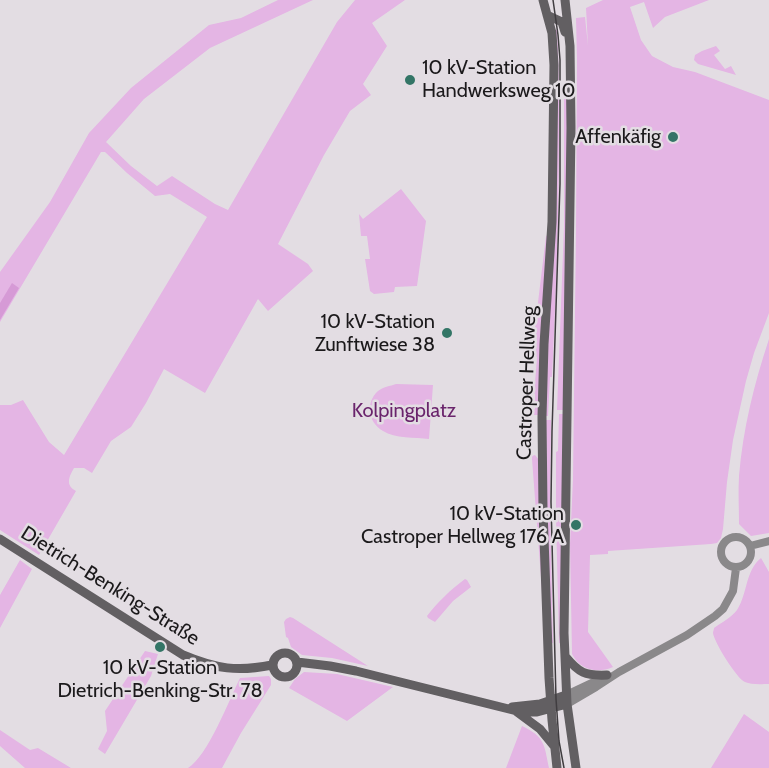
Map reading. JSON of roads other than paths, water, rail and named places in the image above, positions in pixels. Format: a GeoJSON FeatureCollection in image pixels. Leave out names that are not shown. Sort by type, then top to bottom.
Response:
{"type":"FeatureCollection","features":[{"type":"Feature","properties":{"kind":"main road","name":"Castroper Hellweg"},"geometry":{"type":"LineString","coordinates":[[543,0],[554,49],[552,222],[544,344],[542,421],[544,557],[550,705],[557,768]]}},
{"type":"Feature","properties":{"kind":"main road","name":"Castroper Hellweg"},"geometry":{"type":"LineString","coordinates":[[568,1],[571,128],[565,656],[567,699],[576,768]]}},
{"type":"Feature","properties":{"kind":"main road"},"geometry":{"type":"LineString","coordinates":[[547,15],[560,20],[564,26],[567,52],[570,57]]}},
{"type":"Feature","properties":{"kind":"main road","name":"Dietrich-Benking-Straße"},"geometry":{"type":"LineString","coordinates":[[0,538],[183,655],[207,664],[233,669],[272,665]]}},
{"type":"Feature","properties":{"kind":"main road","name":"Dietrich-Benking-Straße"},"geometry":{"type":"LineString","coordinates":[[283,652],[292,654],[297,662],[294,672],[286,677],[278,675],[272,665],[276,656],[283,652]]}},
{"type":"Feature","properties":{"kind":"main road"},"geometry":{"type":"LineString","coordinates":[[565,656],[585,674],[607,675]]}},
{"type":"Feature","properties":{"kind":"main road","name":"Dietrich-Benking-Straße"},"geometry":{"type":"LineString","coordinates":[[297,662],[356,671],[517,712],[537,712],[550,705]]}},
{"type":"Feature","properties":{"kind":"main road"},"geometry":{"type":"LineString","coordinates":[[550,705],[567,699]]}},
{"type":"Feature","properties":{"kind":"main road","name":"Dietrich-Benking-Straße"},"geometry":{"type":"LineString","coordinates":[[500,707],[550,705]]}},
{"type":"Feature","properties":{"kind":"main road","name":"Dietrich-Benking-Straße"},"geometry":{"type":"LineString","coordinates":[[517,712],[540,729],[554,746]]}},
{"type":"Feature","properties":{"kind":"street"},"geometry":{"type":"LineString","coordinates":[[734,537],[743,539],[750,546],[751,556],[743,566],[730,567],[722,558],[722,546],[734,537]]}},
{"type":"Feature","properties":{"kind":"street"},"geometry":{"type":"LineString","coordinates":[[750,546],[769,541]]}},
{"type":"Feature","properties":{"kind":"street"},"geometry":{"type":"LineString","coordinates":[[567,699],[605,682],[715,616],[723,609],[733,591],[736,568]]}},
{"type":"Feature","properties":{"kind":"street"},"geometry":{"type":"LineString","coordinates":[[567,699],[607,675],[619,672]]}},
{"type":"Feature","properties":{"kind":"tram line"},"geometry":{"type":"LineString","coordinates":[[553,0],[560,60],[560,184],[551,502],[556,699],[559,741],[564,768]]}},
{"type":"Feature","properties":{"kind":"place","name":"10 kV-Station Handwerksweg 10"},"geometry":{"type":"Point","coordinates":[410,80]}},
{"type":"Feature","properties":{"kind":"place","name":"Affenkäfig"},"geometry":{"type":"Point","coordinates":[673,137]}},
{"type":"Feature","properties":{"kind":"place","name":"10 kV-Station Zunftwiese 38"},"geometry":{"type":"Point","coordinates":[447,333]}},
{"type":"Feature","properties":{"kind":"place","name":"10 kV-Station Castroper Hellweg 176 A"},"geometry":{"type":"Point","coordinates":[576,525]}},
{"type":"Feature","properties":{"kind":"place","name":"10 kV-Station Dietrich-Benking-Str. 78"},"geometry":{"type":"Point","coordinates":[160,647]}},
{"type":"Feature","properties":{"kind":"park label","name":"Kolpingplatz"},"geometry":{"type":"Point","coordinates":[404,411]}}]}
